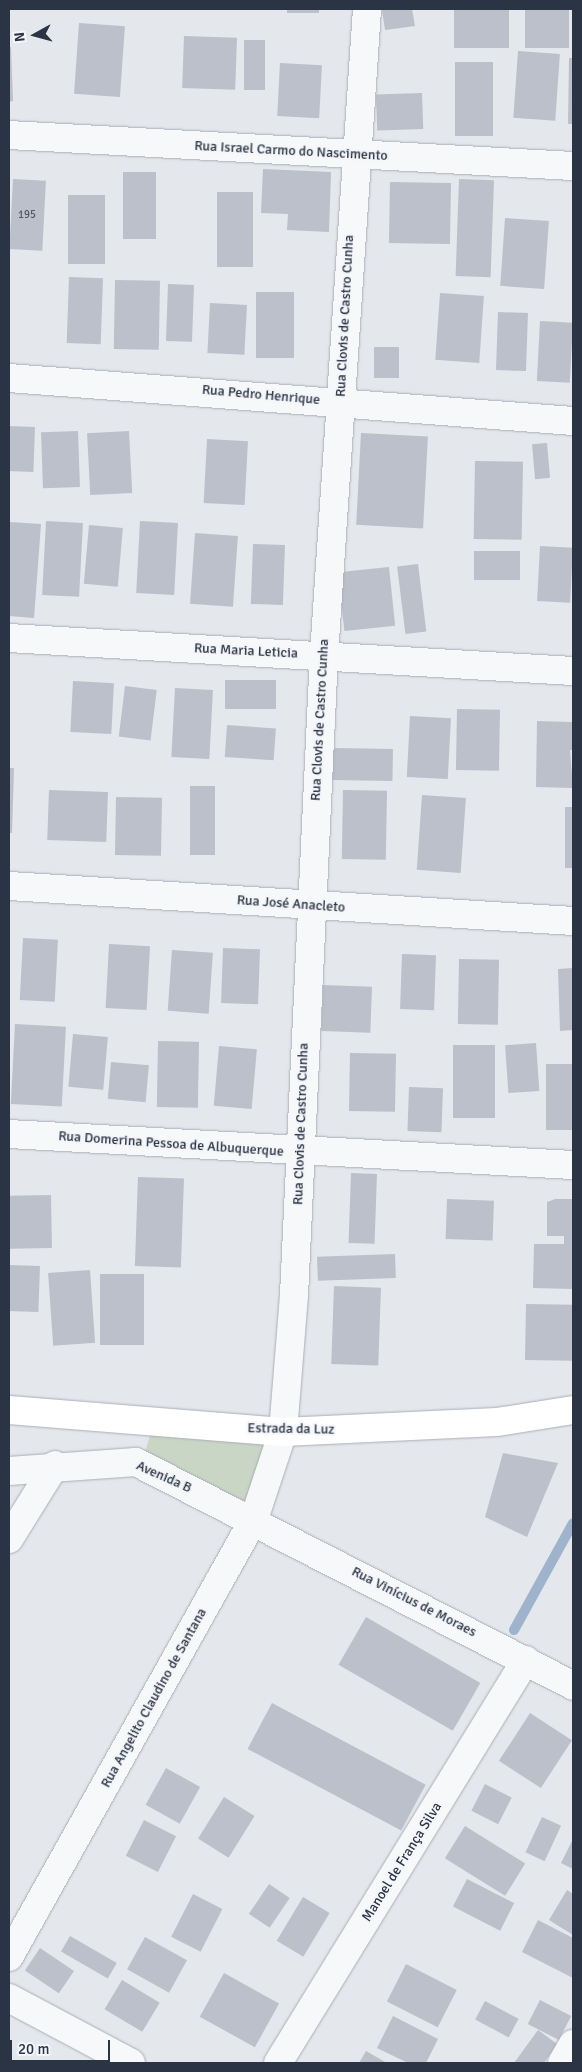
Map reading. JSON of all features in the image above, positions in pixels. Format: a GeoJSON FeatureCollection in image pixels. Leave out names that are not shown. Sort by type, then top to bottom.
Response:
{"type":"FeatureCollection","features":[{"type":"Feature","properties":{"kind":"main road","name":"Estrada da Luz"},"geometry":{"type":"LineString","coordinates":[[9,1410],[283,1432],[497,1422],[573,1410]]}},
{"type":"Feature","properties":{"kind":"street","name":"Rua Clovis de Castro Cunha"},"geometry":{"type":"LineString","coordinates":[[283,1432],[300,1152],[309,905],[354,154],[367,9]]}},
{"type":"Feature","properties":{"kind":"street","name":"Rua Israel Carmo do Nascimento"},"geometry":{"type":"LineString","coordinates":[[9,135],[573,166]]}},
{"type":"Feature","properties":{"kind":"street","name":"Rua Pedro Henrique"},"geometry":{"type":"LineString","coordinates":[[9,378],[573,421]]}},
{"type":"Feature","properties":{"kind":"street","name":"Rua Maria Leticia"},"geometry":{"type":"LineString","coordinates":[[9,638],[573,671]]}},
{"type":"Feature","properties":{"kind":"street","name":"Rua José Anacleto"},"geometry":{"type":"LineString","coordinates":[[9,886],[573,921]]}},
{"type":"Feature","properties":{"kind":"street","name":"Rua Domerina Pessoa de Albuquerque"},"geometry":{"type":"LineString","coordinates":[[9,1134],[300,1152],[573,1165]]}},
{"type":"Feature","properties":{"kind":"street","name":"Rua Angelito Claudino de Santana"},"geometry":{"type":"LineString","coordinates":[[9,1956],[254,1519],[283,1432]]}},
{"type":"Feature","properties":{"kind":"street","name":"Avenida B"},"geometry":{"type":"LineString","coordinates":[[9,1471],[55,1465],[136,1462],[254,1519]]}},
{"type":"Feature","properties":{"kind":"street"},"geometry":{"type":"LineString","coordinates":[[9,1538],[55,1465]]}},
{"type":"Feature","properties":{"kind":"street","name":"Rua Vinícius de Moraes"},"geometry":{"type":"LineString","coordinates":[[254,1519],[573,1686]]}},
{"type":"Feature","properties":{"kind":"street","name":"Manoel de França Silva"},"geometry":{"type":"LineString","coordinates":[[278,2063],[526,1660]]}},
{"type":"Feature","properties":{"kind":"street"},"geometry":{"type":"LineString","coordinates":[[9,1998],[131,2063]]}},
{"type":"Feature","properties":{"kind":"street"},"geometry":{"type":"LineString","coordinates":[[562,2063],[573,2044]]}},
{"type":"Feature","properties":{"kind":"green space"},"geometry":{"type":"Polygon","coordinates":[[[152,1429],[275,1439],[251,1511],[143,1459],[152,1429]]]}},
{"type":"Feature","properties":{"kind":"building"},"geometry":{"type":"Polygon","coordinates":[[[287,9],[319,9],[319,13],[287,13],[287,9]]]}},
{"type":"Feature","properties":{"kind":"building"},"geometry":{"type":"Polygon","coordinates":[[[382,9],[412,9],[415,26],[385,30],[382,9]]]}},
{"type":"Feature","properties":{"kind":"building"},"geometry":{"type":"Polygon","coordinates":[[[454,9],[509,9],[509,48],[454,48],[454,9]]]}},
{"type":"Feature","properties":{"kind":"building"},"geometry":{"type":"Polygon","coordinates":[[[525,9],[569,9],[569,48],[525,48],[525,9]]]}},
{"type":"Feature","properties":{"kind":"building"},"geometry":{"type":"Polygon","coordinates":[[[79,23],[125,26],[120,97],[74,94],[79,23]]]}},
{"type":"Feature","properties":{"kind":"building"},"geometry":{"type":"Polygon","coordinates":[[[184,36],[237,38],[235,90],[182,88],[184,36]]]}},
{"type":"Feature","properties":{"kind":"building"},"geometry":{"type":"Polygon","coordinates":[[[244,40],[265,40],[265,90],[244,90],[244,40]]]}},
{"type":"Feature","properties":{"kind":"building"},"geometry":{"type":"Polygon","coordinates":[[[9,47],[11,47],[13,101],[9,102],[9,47]]]}},
{"type":"Feature","properties":{"kind":"building"},"geometry":{"type":"Polygon","coordinates":[[[518,51],[560,54],[555,121],[513,118],[518,51]]]}},
{"type":"Feature","properties":{"kind":"building"},"geometry":{"type":"Polygon","coordinates":[[[569,58],[573,58],[573,124],[568,124],[569,58]]]}},
{"type":"Feature","properties":{"kind":"building"},"geometry":{"type":"Polygon","coordinates":[[[455,62],[493,62],[493,136],[455,136],[455,62]]]}},
{"type":"Feature","properties":{"kind":"building"},"geometry":{"type":"Polygon","coordinates":[[[280,63],[322,65],[319,118],[277,116],[280,63]]]}},
{"type":"Feature","properties":{"kind":"building"},"geometry":{"type":"Polygon","coordinates":[[[422,93],[423,129],[377,131],[376,95],[422,93]]]}},
{"type":"Feature","properties":{"kind":"building"},"geometry":{"type":"Polygon","coordinates":[[[263,169],[331,172],[329,232],[287,230],[288,214],[261,213],[263,169]]]}},
{"type":"Feature","properties":{"kind":"building"},"geometry":{"type":"Polygon","coordinates":[[[123,172],[156,172],[156,239],[123,239],[123,172]]]}},
{"type":"Feature","properties":{"kind":"building"},"geometry":{"type":"Polygon","coordinates":[[[13,179],[46,181],[42,251],[9,249],[13,179]]]}},
{"type":"Feature","properties":{"kind":"building"},"geometry":{"type":"Polygon","coordinates":[[[459,179],[494,180],[491,277],[456,276],[459,179]]]}},
{"type":"Feature","properties":{"kind":"building"},"geometry":{"type":"Polygon","coordinates":[[[390,182],[451,183],[450,244],[389,243],[390,182]]]}},
{"type":"Feature","properties":{"kind":"building"},"geometry":{"type":"Polygon","coordinates":[[[217,192],[253,192],[253,267],[217,267],[217,192]]]}},
{"type":"Feature","properties":{"kind":"building"},"geometry":{"type":"Polygon","coordinates":[[[68,195],[105,195],[105,264],[68,264],[68,195]]]}},
{"type":"Feature","properties":{"kind":"building"},"geometry":{"type":"Polygon","coordinates":[[[505,218],[549,221],[544,289],[500,286],[505,218]]]}},
{"type":"Feature","properties":{"kind":"building"},"geometry":{"type":"Polygon","coordinates":[[[69,277],[103,278],[101,344],[67,343],[69,277]]]}},
{"type":"Feature","properties":{"kind":"building"},"geometry":{"type":"Polygon","coordinates":[[[115,280],[160,281],[159,350],[114,349],[115,280]]]}},
{"type":"Feature","properties":{"kind":"building"},"geometry":{"type":"Polygon","coordinates":[[[168,284],[194,285],[192,342],[166,341],[168,284]]]}},
{"type":"Feature","properties":{"kind":"building"},"geometry":{"type":"Polygon","coordinates":[[[256,292],[294,292],[294,358],[256,358],[256,292]]]}},
{"type":"Feature","properties":{"kind":"building"},"geometry":{"type":"Polygon","coordinates":[[[440,293],[484,296],[479,363],[435,360],[440,293]]]}},
{"type":"Feature","properties":{"kind":"building"},"geometry":{"type":"Polygon","coordinates":[[[210,303],[247,305],[244,355],[207,353],[210,303]]]}},
{"type":"Feature","properties":{"kind":"building"},"geometry":{"type":"Polygon","coordinates":[[[498,312],[528,313],[526,371],[496,370],[498,312]]]}},
{"type":"Feature","properties":{"kind":"building"},"geometry":{"type":"Polygon","coordinates":[[[540,321],[573,323],[570,383],[537,381],[540,321]]]}},
{"type":"Feature","properties":{"kind":"building"},"geometry":{"type":"Polygon","coordinates":[[[374,347],[399,347],[399,378],[374,378],[374,347]]]}},
{"type":"Feature","properties":{"kind":"building"},"geometry":{"type":"Polygon","coordinates":[[[9,426],[35,427],[33,472],[9,471],[9,426]]]}},
{"type":"Feature","properties":{"kind":"building"},"geometry":{"type":"Polygon","coordinates":[[[78,431],[80,487],[43,488],[41,432],[78,431]]]}},
{"type":"Feature","properties":{"kind":"building"},"geometry":{"type":"Polygon","coordinates":[[[129,431],[132,493],[90,495],[87,433],[129,431]]]}},
{"type":"Feature","properties":{"kind":"building"},"geometry":{"type":"Polygon","coordinates":[[[361,433],[428,437],[423,528],[356,525],[361,433]]]}},
{"type":"Feature","properties":{"kind":"building"},"geometry":{"type":"Polygon","coordinates":[[[207,439],[248,441],[245,505],[204,503],[207,439]]]}},
{"type":"Feature","properties":{"kind":"building"},"geometry":{"type":"Polygon","coordinates":[[[547,443],[550,478],[535,479],[532,444],[547,443]]]}},
{"type":"Feature","properties":{"kind":"building"},"geometry":{"type":"Polygon","coordinates":[[[475,461],[523,462],[522,540],[474,539],[475,461]]]}},
{"type":"Feature","properties":{"kind":"building"},"geometry":{"type":"Polygon","coordinates":[[[46,521],[83,523],[79,597],[42,595],[46,521]]]}},
{"type":"Feature","properties":{"kind":"building"},"geometry":{"type":"Polygon","coordinates":[[[140,521],[178,523],[174,595],[136,593],[140,521]]]}},
{"type":"Feature","properties":{"kind":"building"},"geometry":{"type":"Polygon","coordinates":[[[9,522],[41,524],[34,618],[9,616],[9,522]]]}},
{"type":"Feature","properties":{"kind":"building"},"geometry":{"type":"Polygon","coordinates":[[[89,525],[123,528],[118,587],[84,584],[89,525]]]}},
{"type":"Feature","properties":{"kind":"building"},"geometry":{"type":"Polygon","coordinates":[[[195,533],[238,536],[233,607],[190,604],[195,533]]]}},
{"type":"Feature","properties":{"kind":"building"},"geometry":{"type":"Polygon","coordinates":[[[253,544],[285,545],[283,605],[251,604],[253,544]]]}},
{"type":"Feature","properties":{"kind":"building"},"geometry":{"type":"Polygon","coordinates":[[[540,546],[573,548],[570,603],[537,601],[540,546]]]}},
{"type":"Feature","properties":{"kind":"building"},"geometry":{"type":"Polygon","coordinates":[[[474,551],[520,551],[520,580],[474,580],[474,551]]]}},
{"type":"Feature","properties":{"kind":"building"},"geometry":{"type":"Polygon","coordinates":[[[418,564],[426,631],[405,634],[397,567],[418,564]]]}},
{"type":"Feature","properties":{"kind":"building"},"geometry":{"type":"Polygon","coordinates":[[[389,567],[395,626],[344,631],[338,572],[389,567]]]}},
{"type":"Feature","properties":{"kind":"building"},"geometry":{"type":"Polygon","coordinates":[[[225,680],[276,680],[276,709],[225,709],[225,680]]]}},
{"type":"Feature","properties":{"kind":"building"},"geometry":{"type":"Polygon","coordinates":[[[73,681],[114,683],[111,734],[70,732],[73,681]]]}},
{"type":"Feature","properties":{"kind":"building"},"geometry":{"type":"Polygon","coordinates":[[[125,686],[157,690],[151,741],[119,737],[125,686]]]}},
{"type":"Feature","properties":{"kind":"building"},"geometry":{"type":"Polygon","coordinates":[[[175,688],[213,690],[209,759],[171,757],[175,688]]]}},
{"type":"Feature","properties":{"kind":"building"},"geometry":{"type":"Polygon","coordinates":[[[457,709],[500,710],[499,771],[456,770],[457,709]]]}},
{"type":"Feature","properties":{"kind":"building"},"geometry":{"type":"Polygon","coordinates":[[[410,716],[451,718],[448,779],[407,777],[410,716]]]}},
{"type":"Feature","properties":{"kind":"building"},"geometry":{"type":"Polygon","coordinates":[[[537,721],[573,722],[573,750],[570,750],[573,788],[536,787],[537,721]]]}},
{"type":"Feature","properties":{"kind":"building"},"geometry":{"type":"Polygon","coordinates":[[[227,725],[276,728],[274,760],[225,757],[227,725]]]}},
{"type":"Feature","properties":{"kind":"building"},"geometry":{"type":"Polygon","coordinates":[[[333,748],[393,749],[392,781],[332,780],[333,748]]]}},
{"type":"Feature","properties":{"kind":"building"},"geometry":{"type":"Polygon","coordinates":[[[9,768],[14,768],[12,833],[9,833],[9,768]]]}},
{"type":"Feature","properties":{"kind":"building"},"geometry":{"type":"Polygon","coordinates":[[[190,786],[215,786],[215,855],[190,855],[190,786]]]}},
{"type":"Feature","properties":{"kind":"building"},"geometry":{"type":"Polygon","coordinates":[[[49,790],[108,792],[106,842],[47,840],[49,790]]]}},
{"type":"Feature","properties":{"kind":"building"},"geometry":{"type":"Polygon","coordinates":[[[343,790],[387,791],[386,860],[342,859],[343,790]]]}},
{"type":"Feature","properties":{"kind":"building"},"geometry":{"type":"Polygon","coordinates":[[[422,795],[466,798],[461,873],[417,870],[422,795]]]}},
{"type":"Feature","properties":{"kind":"building"},"geometry":{"type":"Polygon","coordinates":[[[116,797],[162,798],[161,856],[115,855],[116,797]]]}},
{"type":"Feature","properties":{"kind":"building"},"geometry":{"type":"Polygon","coordinates":[[[565,807],[573,807],[573,868],[565,868],[565,807]]]}},
{"type":"Feature","properties":{"kind":"building"},"geometry":{"type":"Polygon","coordinates":[[[23,938],[58,940],[55,1002],[20,1000],[23,938]]]}},
{"type":"Feature","properties":{"kind":"building"},"geometry":{"type":"Polygon","coordinates":[[[109,944],[150,946],[147,1010],[106,1008],[109,944]]]}},
{"type":"Feature","properties":{"kind":"building"},"geometry":{"type":"Polygon","coordinates":[[[223,948],[260,949],[258,1004],[221,1003],[223,948]]]}},
{"type":"Feature","properties":{"kind":"building"},"geometry":{"type":"Polygon","coordinates":[[[172,950],[213,953],[209,1014],[168,1011],[172,950]]]}},
{"type":"Feature","properties":{"kind":"building"},"geometry":{"type":"Polygon","coordinates":[[[402,954],[436,955],[434,1010],[400,1009],[402,954]]]}},
{"type":"Feature","properties":{"kind":"building"},"geometry":{"type":"Polygon","coordinates":[[[459,959],[499,960],[498,1025],[458,1024],[459,959]]]}},
{"type":"Feature","properties":{"kind":"building"},"geometry":{"type":"Polygon","coordinates":[[[573,968],[573,1030],[560,1031],[558,969],[573,968]]]}},
{"type":"Feature","properties":{"kind":"building"},"geometry":{"type":"Polygon","coordinates":[[[323,985],[372,987],[370,1033],[321,1031],[323,985]]]}},
{"type":"Feature","properties":{"kind":"building"},"geometry":{"type":"Polygon","coordinates":[[[15,1024],[66,1027],[62,1107],[11,1104],[15,1024]]]}},
{"type":"Feature","properties":{"kind":"building"},"geometry":{"type":"Polygon","coordinates":[[[73,1034],[108,1037],[103,1090],[68,1087],[73,1034]]]}},
{"type":"Feature","properties":{"kind":"building"},"geometry":{"type":"Polygon","coordinates":[[[158,1041],[199,1042],[198,1108],[157,1107],[158,1041]]]}},
{"type":"Feature","properties":{"kind":"building"},"geometry":{"type":"Polygon","coordinates":[[[536,1043],[539,1091],[508,1093],[505,1045],[536,1043]]]}},
{"type":"Feature","properties":{"kind":"building"},"geometry":{"type":"Polygon","coordinates":[[[453,1045],[495,1045],[495,1118],[453,1118],[453,1045]]]}},
{"type":"Feature","properties":{"kind":"building"},"geometry":{"type":"Polygon","coordinates":[[[219,1046],[257,1049],[252,1109],[214,1106],[219,1046]]]}},
{"type":"Feature","properties":{"kind":"building"},"geometry":{"type":"Polygon","coordinates":[[[350,1053],[396,1054],[395,1112],[349,1111],[350,1053]]]}},
{"type":"Feature","properties":{"kind":"building"},"geometry":{"type":"Polygon","coordinates":[[[111,1062],[149,1065],[146,1102],[108,1099],[111,1062]]]}},
{"type":"Feature","properties":{"kind":"building"},"geometry":{"type":"Polygon","coordinates":[[[546,1064],[573,1064],[573,1130],[546,1130],[546,1064]]]}},
{"type":"Feature","properties":{"kind":"building"},"geometry":{"type":"Polygon","coordinates":[[[409,1087],[443,1088],[441,1132],[407,1131],[409,1087]]]}},
{"type":"Feature","properties":{"kind":"building"},"geometry":{"type":"Polygon","coordinates":[[[351,1173],[377,1174],[375,1244],[349,1243],[351,1173]]]}},
{"type":"Feature","properties":{"kind":"building"},"geometry":{"type":"Polygon","coordinates":[[[138,1177],[184,1179],[181,1268],[135,1266],[138,1177]]]}},
{"type":"Feature","properties":{"kind":"building"},"geometry":{"type":"Polygon","coordinates":[[[51,1195],[52,1248],[10,1249],[9,1196],[51,1195]]]}},
{"type":"Feature","properties":{"kind":"building"},"geometry":{"type":"Polygon","coordinates":[[[447,1199],[494,1201],[493,1241],[446,1239],[447,1199]]]}},
{"type":"Feature","properties":{"kind":"building"},"geometry":{"type":"Polygon","coordinates":[[[555,1199],[573,1199],[573,1289],[533,1288],[534,1244],[564,1244],[564,1236],[547,1236],[547,1202],[555,1199]]]}},
{"type":"Feature","properties":{"kind":"building"},"geometry":{"type":"Polygon","coordinates":[[[395,1254],[396,1278],[318,1281],[317,1257],[395,1254]]]}},
{"type":"Feature","properties":{"kind":"building"},"geometry":{"type":"Polygon","coordinates":[[[9,1265],[40,1266],[38,1312],[9,1311],[9,1265]]]}},
{"type":"Feature","properties":{"kind":"building"},"geometry":{"type":"Polygon","coordinates":[[[90,1270],[95,1343],[53,1346],[48,1273],[90,1270]]]}},
{"type":"Feature","properties":{"kind":"building"},"geometry":{"type":"Polygon","coordinates":[[[100,1274],[144,1274],[144,1345],[100,1345],[100,1274]]]}},
{"type":"Feature","properties":{"kind":"building"},"geometry":{"type":"Polygon","coordinates":[[[334,1286],[381,1288],[378,1366],[331,1364],[334,1286]]]}},
{"type":"Feature","properties":{"kind":"building"},"geometry":{"type":"Polygon","coordinates":[[[526,1304],[573,1305],[572,1361],[525,1360],[526,1304]]]}},
{"type":"Feature","properties":{"kind":"building"},"geometry":{"type":"Polygon","coordinates":[[[503,1453],[558,1463],[527,1537],[485,1517],[503,1453]]]}},
{"type":"Feature","properties":{"kind":"building"},"geometry":{"type":"Polygon","coordinates":[[[366,1617],[480,1683],[453,1731],[338,1665],[366,1617]]]}},
{"type":"Feature","properties":{"kind":"building"},"geometry":{"type":"Polygon","coordinates":[[[272,1703],[426,1785],[401,1831],[248,1749],[272,1703]]]}},
{"type":"Feature","properties":{"kind":"building"},"geometry":{"type":"Polygon","coordinates":[[[530,1713],[572,1740],[541,1788],[499,1761],[530,1713]]]}},
{"type":"Feature","properties":{"kind":"building"},"geometry":{"type":"Polygon","coordinates":[[[166,1768],[200,1787],[180,1824],[146,1805],[166,1768]]]}},
{"type":"Feature","properties":{"kind":"building"},"geometry":{"type":"Polygon","coordinates":[[[485,1784],[512,1798],[498,1824],[471,1811],[485,1784]]]}},
{"type":"Feature","properties":{"kind":"building"},"geometry":{"type":"Polygon","coordinates":[[[224,1797],[255,1816],[229,1858],[198,1839],[224,1797]]]}},
{"type":"Feature","properties":{"kind":"building"},"geometry":{"type":"Polygon","coordinates":[[[542,1817],[561,1826],[545,1861],[526,1852],[542,1817]]]}},
{"type":"Feature","properties":{"kind":"building"},"geometry":{"type":"Polygon","coordinates":[[[144,1820],[176,1836],[158,1872],[126,1856],[144,1820]]]}},
{"type":"Feature","properties":{"kind":"building"},"geometry":{"type":"Polygon","coordinates":[[[465,1826],[525,1864],[505,1896],[445,1858],[465,1826]]]}},
{"type":"Feature","properties":{"kind":"building"},"geometry":{"type":"Polygon","coordinates":[[[573,1839],[573,1869],[561,1863],[573,1839]]]}},
{"type":"Feature","properties":{"kind":"building"},"geometry":{"type":"Polygon","coordinates":[[[467,1879],[514,1903],[500,1931],[453,1907],[467,1879]]]}},
{"type":"Feature","properties":{"kind":"building"},"geometry":{"type":"Polygon","coordinates":[[[269,1884],[290,1898],[270,1928],[249,1914],[269,1884]]]}},
{"type":"Feature","properties":{"kind":"building"},"geometry":{"type":"Polygon","coordinates":[[[567,1890],[573,1894],[573,1935],[549,1920],[567,1890]]]}},
{"type":"Feature","properties":{"kind":"building"},"geometry":{"type":"Polygon","coordinates":[[[193,1894],[222,1909],[201,1952],[171,1937],[193,1894]]]}},
{"type":"Feature","properties":{"kind":"building"},"geometry":{"type":"Polygon","coordinates":[[[303,1897],[330,1913],[303,1957],[277,1941],[303,1897]]]}},
{"type":"Feature","properties":{"kind":"building"},"geometry":{"type":"Polygon","coordinates":[[[538,1920],[573,1938],[573,1978],[522,1952],[538,1920]]]}},
{"type":"Feature","properties":{"kind":"building"},"geometry":{"type":"Polygon","coordinates":[[[70,1936],[117,1963],[108,1979],[61,1952],[70,1936]]]}},
{"type":"Feature","properties":{"kind":"building"},"geometry":{"type":"Polygon","coordinates":[[[145,1937],[187,1960],[169,1993],[127,1969],[145,1937]]]}},
{"type":"Feature","properties":{"kind":"building"},"geometry":{"type":"Polygon","coordinates":[[[40,1948],[74,1971],[59,1993],[25,1970],[40,1948]]]}},
{"type":"Feature","properties":{"kind":"building"},"geometry":{"type":"Polygon","coordinates":[[[406,1964],[457,1990],[438,2027],[387,2001],[406,1964]]]}},
{"type":"Feature","properties":{"kind":"building"},"geometry":{"type":"Polygon","coordinates":[[[224,1973],[279,2004],[255,2047],[200,2017],[224,1973]]]}},
{"type":"Feature","properties":{"kind":"building"},"geometry":{"type":"Polygon","coordinates":[[[122,1980],[160,2003],[142,2032],[104,2009],[122,1980]]]}},
{"type":"Feature","properties":{"kind":"building"},"geometry":{"type":"Polygon","coordinates":[[[540,2000],[571,2016],[559,2040],[528,2024],[540,2000]]]}},
{"type":"Feature","properties":{"kind":"building"},"geometry":{"type":"Polygon","coordinates":[[[485,2001],[519,2019],[509,2037],[475,2020],[485,2001]]]}},
{"type":"Feature","properties":{"kind":"building"},"geometry":{"type":"Polygon","coordinates":[[[393,2016],[438,2039],[426,2063],[408,2063],[377,2048],[393,2016]]]}},
{"type":"Feature","properties":{"kind":"building"},"geometry":{"type":"Polygon","coordinates":[[[538,2030],[557,2044],[544,2063],[514,2063],[538,2030]]]}},
{"type":"Feature","properties":{"kind":"building"},"geometry":{"type":"Polygon","coordinates":[[[366,2051],[387,2063],[359,2063],[366,2051]]]}},
{"type":"Feature","properties":{"kind":"waterway"},"geometry":{"type":"LineString","coordinates":[[514,1630],[573,1523]]}}]}
